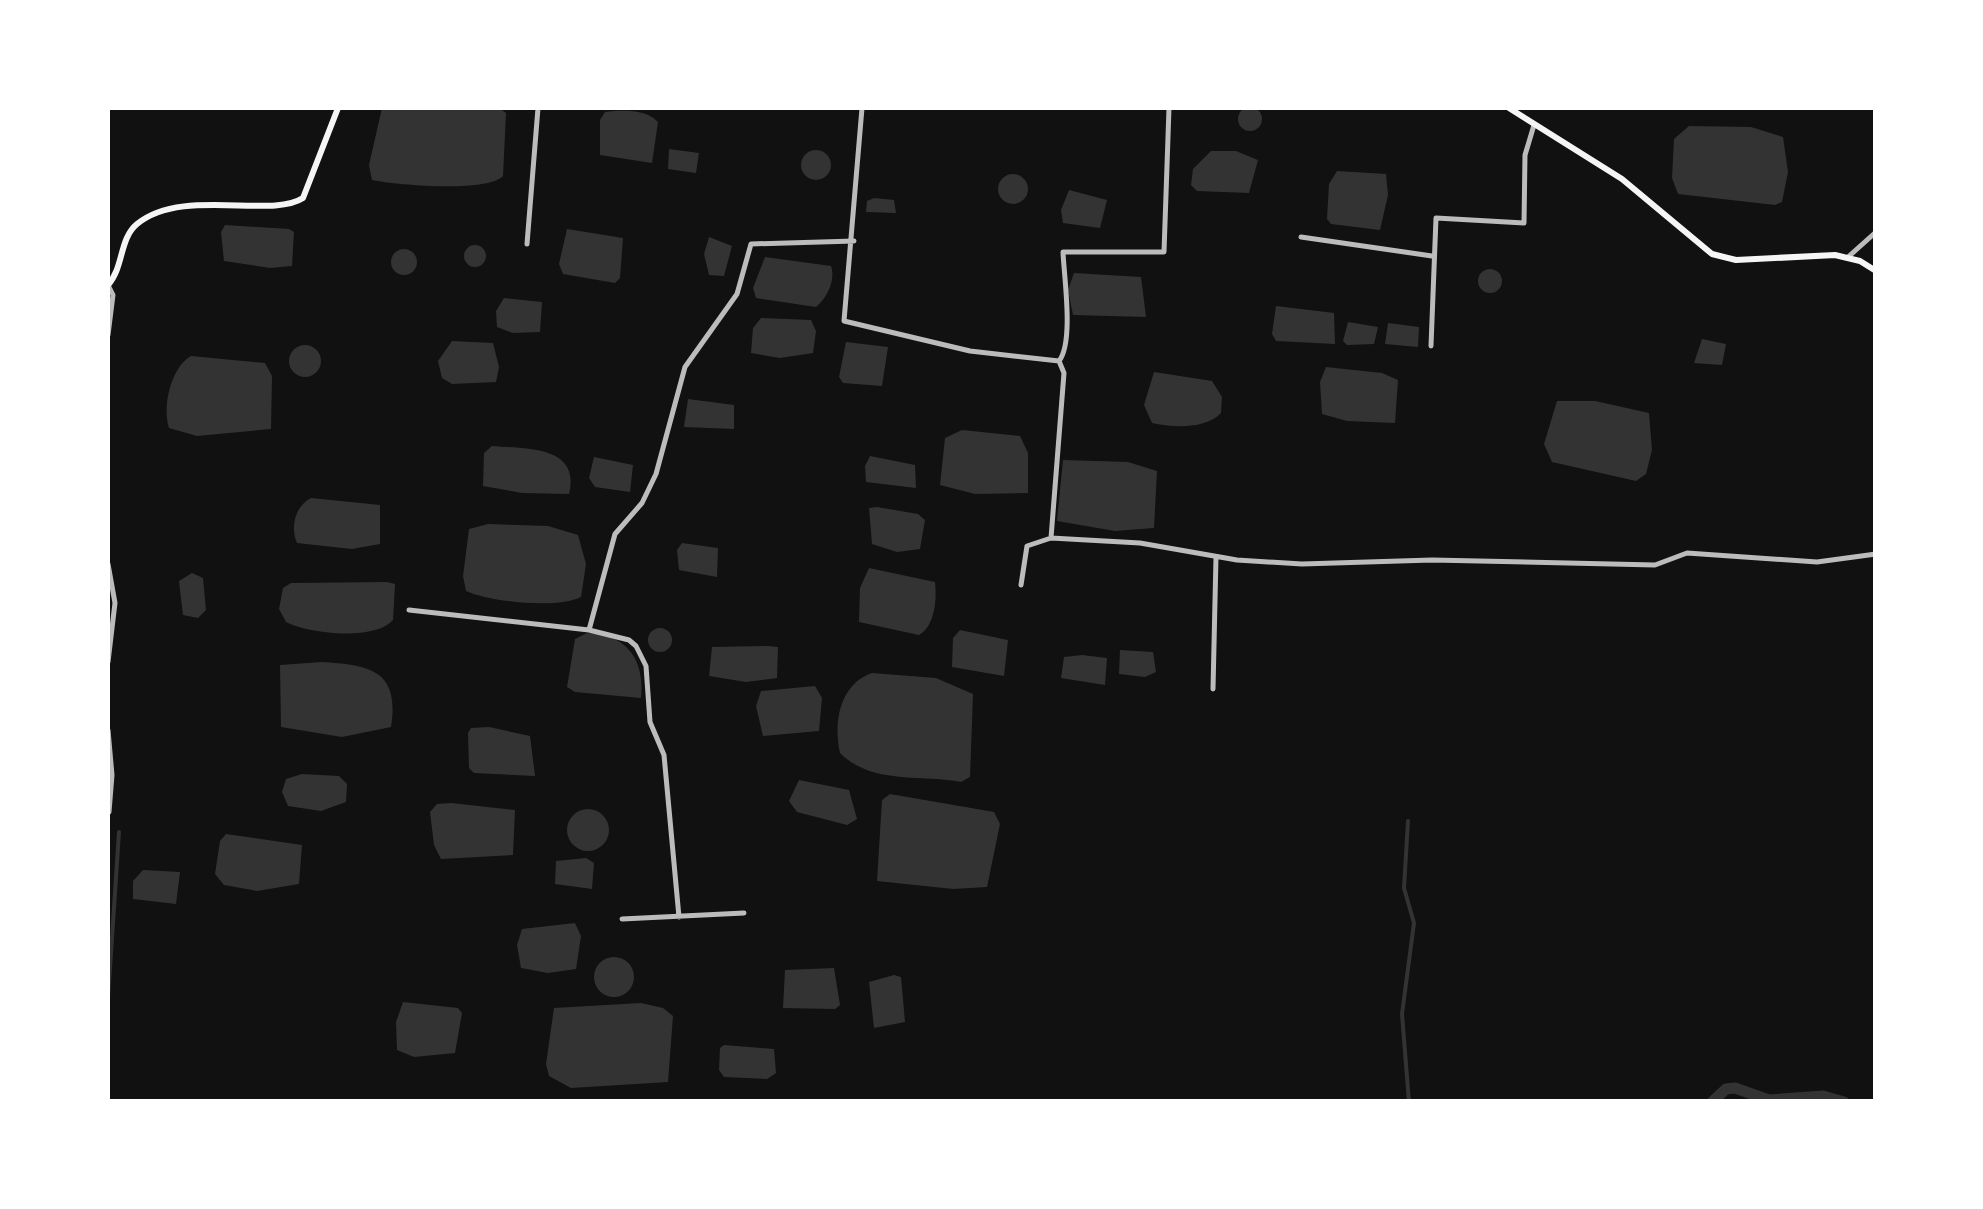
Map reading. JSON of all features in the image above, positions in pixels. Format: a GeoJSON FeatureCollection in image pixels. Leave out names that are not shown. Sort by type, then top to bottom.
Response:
{"type":"FeatureCollection","features":[{"type":"Feature","properties":{"kind":"main road"},"geometry":{"type":"LineString","coordinates":[[108,285],[120,266],[128,234],[153,215],[217,203],[291,204],[303,198],[338,108]]}},
{"type":"Feature","properties":{"kind":"main road"},"geometry":{"type":"LineString","coordinates":[[1509,108],[1622,179],[1712,254],[1736,260],[1848,257],[1876,271]]}},
{"type":"Feature","properties":{"kind":"street"},"geometry":{"type":"LineString","coordinates":[[527,244],[538,108]]}},
{"type":"Feature","properties":{"kind":"street"},"geometry":{"type":"LineString","coordinates":[[862,108],[854,241],[844,321],[970,352],[1059,361]]}},
{"type":"Feature","properties":{"kind":"street"},"geometry":{"type":"LineString","coordinates":[[1059,361],[1064,356],[1067,320],[1063,252],[1164,252],[1169,108]]}},
{"type":"Feature","properties":{"kind":"street"},"geometry":{"type":"LineString","coordinates":[[1430,346],[1436,218],[1524,223],[1525,155],[1535,124]]}},
{"type":"Feature","properties":{"kind":"street"},"geometry":{"type":"LineString","coordinates":[[1848,257],[1876,232]]}},
{"type":"Feature","properties":{"kind":"street"},"geometry":{"type":"LineString","coordinates":[[1301,237],[1433,256]]}},
{"type":"Feature","properties":{"kind":"street"},"geometry":{"type":"LineString","coordinates":[[589,630],[615,534],[642,503],[656,474],[685,367],[737,294],[751,244],[854,241]]}},
{"type":"Feature","properties":{"kind":"street"},"geometry":{"type":"LineString","coordinates":[[108,285],[113,295],[108,335]]}},
{"type":"Feature","properties":{"kind":"street"},"geometry":{"type":"LineString","coordinates":[[1051,538],[1064,373],[1059,361]]}},
{"type":"Feature","properties":{"kind":"street"},"geometry":{"type":"LineString","coordinates":[[1021,585],[1027,546],[1051,538],[1140,542],[1216,557],[1302,564],[1432,560],[1654,565],[1687,553],[1817,562],[1876,554]]}},
{"type":"Feature","properties":{"kind":"street"},"geometry":{"type":"LineString","coordinates":[[1213,689],[1216,557]]}},
{"type":"Feature","properties":{"kind":"street"},"geometry":{"type":"LineString","coordinates":[[108,564],[115,603],[108,662]]}},
{"type":"Feature","properties":{"kind":"street"},"geometry":{"type":"LineString","coordinates":[[410,610],[589,630],[629,640],[646,666],[647,710],[664,756],[679,917]]}},
{"type":"Feature","properties":{"kind":"street"},"geometry":{"type":"LineString","coordinates":[[108,730],[112,775],[109,812]]}},
{"type":"Feature","properties":{"kind":"street"},"geometry":{"type":"LineString","coordinates":[[622,919],[744,912]]}},
{"type":"Feature","properties":{"kind":"shaded area"},"geometry":{"type":"Polygon","coordinates":[[[1250,107],[1259,110],[1259,128],[1250,131],[1241,128],[1238,119],[1241,110],[1250,107]]]}},
{"type":"Feature","properties":{"kind":"shaded area"},"geometry":{"type":"Polygon","coordinates":[[[382,108],[499,108],[506,113],[503,176],[479,185],[461,186],[372,180],[369,165],[382,108]]]}},
{"type":"Feature","properties":{"kind":"shaded area"},"geometry":{"type":"Polygon","coordinates":[[[605,112],[641,113],[658,122],[652,163],[600,155],[600,120],[605,112]]]}},
{"type":"Feature","properties":{"kind":"shaded area"},"geometry":{"type":"Polygon","coordinates":[[[1689,126],[1751,127],[1783,137],[1788,172],[1782,202],[1775,205],[1678,194],[1672,178],[1674,139],[1689,126]]]}},
{"type":"Feature","properties":{"kind":"shaded area"},"geometry":{"type":"Polygon","coordinates":[[[669,149],[699,153],[696,173],[668,169],[669,149]]]}},
{"type":"Feature","properties":{"kind":"shaded area"},"geometry":{"type":"Polygon","coordinates":[[[816,150],[827,154],[831,165],[827,176],[816,180],[805,176],[801,165],[805,154],[816,150]]]}},
{"type":"Feature","properties":{"kind":"shaded area"},"geometry":{"type":"Polygon","coordinates":[[[1211,151],[1236,151],[1258,160],[1249,193],[1197,191],[1191,185],[1193,169],[1211,151]]]}},
{"type":"Feature","properties":{"kind":"shaded area"},"geometry":{"type":"Polygon","coordinates":[[[1337,171],[1386,174],[1388,195],[1380,230],[1331,224],[1327,219],[1329,184],[1337,171]]]}},
{"type":"Feature","properties":{"kind":"shaded area"},"geometry":{"type":"Polygon","coordinates":[[[1013,174],[1027,183],[1028,189],[1019,203],[1013,204],[999,195],[998,189],[1007,175],[1013,174]]]}},
{"type":"Feature","properties":{"kind":"shaded area"},"geometry":{"type":"Polygon","coordinates":[[[1069,190],[1107,200],[1100,228],[1063,223],[1061,210],[1069,190]]]}},
{"type":"Feature","properties":{"kind":"shaded area"},"geometry":{"type":"Polygon","coordinates":[[[894,200],[896,213],[866,212],[867,201],[894,200]]]}},
{"type":"Feature","properties":{"kind":"shaded area"},"geometry":{"type":"Polygon","coordinates":[[[225,225],[294,232],[292,266],[270,268],[224,261],[221,232],[225,225]]]}},
{"type":"Feature","properties":{"kind":"shaded area"},"geometry":{"type":"Polygon","coordinates":[[[567,229],[623,238],[620,278],[615,283],[563,274],[559,264],[567,229]]]}},
{"type":"Feature","properties":{"kind":"shaded area"},"geometry":{"type":"Polygon","coordinates":[[[709,237],[732,246],[724,276],[709,275],[704,254],[709,237]]]}},
{"type":"Feature","properties":{"kind":"shaded area"},"geometry":{"type":"Polygon","coordinates":[[[475,245],[483,248],[483,264],[475,267],[467,264],[464,256],[467,248],[475,245]]]}},
{"type":"Feature","properties":{"kind":"shaded area"},"geometry":{"type":"Polygon","coordinates":[[[404,249],[413,253],[417,262],[413,271],[404,275],[395,271],[391,262],[395,253],[404,249]]]}},
{"type":"Feature","properties":{"kind":"shaded area"},"geometry":{"type":"Polygon","coordinates":[[[765,257],[831,266],[830,288],[824,299],[816,307],[756,298],[753,288],[765,257]]]}},
{"type":"Feature","properties":{"kind":"shaded area"},"geometry":{"type":"Polygon","coordinates":[[[1485,269],[1495,269],[1502,281],[1495,293],[1485,293],[1478,286],[1478,276],[1485,269]]]}},
{"type":"Feature","properties":{"kind":"shaded area"},"geometry":{"type":"Polygon","coordinates":[[[1074,273],[1141,277],[1146,317],[1073,315],[1068,290],[1074,273]]]}},
{"type":"Feature","properties":{"kind":"shaded area"},"geometry":{"type":"Polygon","coordinates":[[[504,298],[542,302],[540,332],[513,333],[497,327],[496,311],[504,298]]]}},
{"type":"Feature","properties":{"kind":"shaded area"},"geometry":{"type":"Polygon","coordinates":[[[1276,306],[1334,313],[1335,344],[1276,341],[1272,334],[1276,306]]]}},
{"type":"Feature","properties":{"kind":"shaded area"},"geometry":{"type":"Polygon","coordinates":[[[761,318],[811,320],[816,331],[813,353],[780,358],[751,353],[753,328],[761,318]]]}},
{"type":"Feature","properties":{"kind":"shaded area"},"geometry":{"type":"Polygon","coordinates":[[[1348,322],[1378,327],[1374,344],[1347,345],[1343,341],[1348,322]]]}},
{"type":"Feature","properties":{"kind":"shaded area"},"geometry":{"type":"Polygon","coordinates":[[[1388,323],[1419,327],[1418,347],[1385,344],[1388,323]]]}},
{"type":"Feature","properties":{"kind":"shaded area"},"geometry":{"type":"Polygon","coordinates":[[[1702,339],[1726,344],[1722,365],[1694,363],[1702,339]]]}},
{"type":"Feature","properties":{"kind":"shaded area"},"geometry":{"type":"Polygon","coordinates":[[[452,341],[493,343],[499,367],[496,382],[452,384],[442,378],[438,361],[452,341]]]}},
{"type":"Feature","properties":{"kind":"shaded area"},"geometry":{"type":"Polygon","coordinates":[[[846,342],[888,347],[882,386],[843,383],[839,377],[846,342]]]}},
{"type":"Feature","properties":{"kind":"shaded area"},"geometry":{"type":"Polygon","coordinates":[[[305,345],[316,350],[321,361],[316,372],[305,377],[294,372],[289,361],[294,350],[305,345]]]}},
{"type":"Feature","properties":{"kind":"shaded area"},"geometry":{"type":"Polygon","coordinates":[[[191,356],[265,363],[272,376],[271,429],[197,436],[169,428],[167,409],[173,378],[191,356]]]}},
{"type":"Feature","properties":{"kind":"shaded area"},"geometry":{"type":"Polygon","coordinates":[[[1326,367],[1382,373],[1398,380],[1395,423],[1347,421],[1322,414],[1320,382],[1326,367]]]}},
{"type":"Feature","properties":{"kind":"shaded area"},"geometry":{"type":"Polygon","coordinates":[[[1154,372],[1212,381],[1222,397],[1221,413],[1207,422],[1189,426],[1152,423],[1144,405],[1154,372]]]}},
{"type":"Feature","properties":{"kind":"shaded area"},"geometry":{"type":"Polygon","coordinates":[[[688,399],[734,405],[734,429],[684,427],[688,399]]]}},
{"type":"Feature","properties":{"kind":"shaded area"},"geometry":{"type":"Polygon","coordinates":[[[1557,401],[1595,401],[1649,413],[1652,450],[1646,474],[1636,481],[1552,462],[1544,444],[1557,401]]]}},
{"type":"Feature","properties":{"kind":"shaded area"},"geometry":{"type":"Polygon","coordinates":[[[962,430],[1020,436],[1028,453],[1028,493],[975,494],[940,485],[945,438],[962,430]]]}},
{"type":"Feature","properties":{"kind":"shaded area"},"geometry":{"type":"Polygon","coordinates":[[[492,446],[534,450],[559,458],[567,466],[569,494],[522,493],[483,486],[484,453],[492,446]]]}},
{"type":"Feature","properties":{"kind":"shaded area"},"geometry":{"type":"Polygon","coordinates":[[[870,456],[915,465],[916,488],[866,482],[865,466],[870,456]]]}},
{"type":"Feature","properties":{"kind":"shaded area"},"geometry":{"type":"Polygon","coordinates":[[[594,457],[633,465],[630,492],[595,487],[589,478],[594,457]]]}},
{"type":"Feature","properties":{"kind":"shaded area"},"geometry":{"type":"Polygon","coordinates":[[[1063,460],[1128,462],[1157,471],[1154,528],[1115,531],[1057,521],[1063,460]]]}},
{"type":"Feature","properties":{"kind":"shaded area"},"geometry":{"type":"Polygon","coordinates":[[[311,498],[380,505],[380,544],[352,549],[297,543],[295,518],[311,498]]]}},
{"type":"Feature","properties":{"kind":"shaded area"},"geometry":{"type":"Polygon","coordinates":[[[869,508],[918,514],[925,520],[920,549],[897,552],[872,544],[869,508]]]}},
{"type":"Feature","properties":{"kind":"shaded area"},"geometry":{"type":"Polygon","coordinates":[[[488,524],[548,526],[578,535],[586,564],[581,597],[557,603],[524,603],[466,591],[463,576],[469,529],[488,524]]]}},
{"type":"Feature","properties":{"kind":"shaded area"},"geometry":{"type":"Polygon","coordinates":[[[682,543],[718,548],[717,577],[679,570],[677,550],[682,543]]]}},
{"type":"Feature","properties":{"kind":"shaded area"},"geometry":{"type":"Polygon","coordinates":[[[869,568],[935,582],[934,612],[924,631],[919,635],[859,622],[860,588],[869,568]]]}},
{"type":"Feature","properties":{"kind":"shaded area"},"geometry":{"type":"Polygon","coordinates":[[[192,573],[203,578],[206,610],[198,618],[183,615],[179,581],[192,573]]]}},
{"type":"Feature","properties":{"kind":"shaded area"},"geometry":{"type":"Polygon","coordinates":[[[291,583],[395,584],[393,620],[372,631],[310,630],[286,622],[279,609],[283,588],[291,583]]]}},
{"type":"Feature","properties":{"kind":"shaded area"},"geometry":{"type":"Polygon","coordinates":[[[660,628],[672,640],[660,652],[648,640],[660,628]]]}},
{"type":"Feature","properties":{"kind":"shaded area"},"geometry":{"type":"Polygon","coordinates":[[[960,630],[1008,640],[1004,676],[952,667],[953,638],[960,630]]]}},
{"type":"Feature","properties":{"kind":"shaded area"},"geometry":{"type":"Polygon","coordinates":[[[587,633],[613,638],[630,652],[640,672],[641,698],[575,692],[567,687],[575,639],[587,633]]]}},
{"type":"Feature","properties":{"kind":"shaded area"},"geometry":{"type":"Polygon","coordinates":[[[712,647],[778,647],[777,678],[746,682],[709,676],[712,647]]]}},
{"type":"Feature","properties":{"kind":"shaded area"},"geometry":{"type":"Polygon","coordinates":[[[1120,650],[1153,652],[1156,672],[1145,677],[1119,674],[1120,650]]]}},
{"type":"Feature","properties":{"kind":"shaded area"},"geometry":{"type":"Polygon","coordinates":[[[1064,657],[1107,658],[1105,685],[1061,678],[1064,657]]]}},
{"type":"Feature","properties":{"kind":"shaded area"},"geometry":{"type":"Polygon","coordinates":[[[280,665],[354,665],[378,674],[391,693],[391,727],[342,737],[281,727],[280,665]]]}},
{"type":"Feature","properties":{"kind":"shaded area"},"geometry":{"type":"Polygon","coordinates":[[[872,673],[936,678],[973,694],[970,777],[961,782],[882,774],[853,763],[840,753],[841,706],[853,686],[872,673]]]}},
{"type":"Feature","properties":{"kind":"shaded area"},"geometry":{"type":"Polygon","coordinates":[[[815,686],[822,698],[819,731],[763,736],[756,706],[761,691],[815,686]]]}},
{"type":"Feature","properties":{"kind":"shaded area"},"geometry":{"type":"Polygon","coordinates":[[[489,727],[530,736],[535,776],[474,773],[469,768],[468,733],[471,728],[489,727]]]}},
{"type":"Feature","properties":{"kind":"shaded area"},"geometry":{"type":"Polygon","coordinates":[[[302,774],[339,776],[347,784],[346,802],[321,811],[288,806],[282,792],[286,779],[302,774]]]}},
{"type":"Feature","properties":{"kind":"shaded area"},"geometry":{"type":"Polygon","coordinates":[[[799,780],[849,790],[857,819],[847,825],[797,812],[789,801],[799,780]]]}},
{"type":"Feature","properties":{"kind":"shaded area"},"geometry":{"type":"Polygon","coordinates":[[[890,794],[994,812],[1000,824],[987,887],[953,889],[877,881],[882,800],[890,794]]]}},
{"type":"Feature","properties":{"kind":"shaded area"},"geometry":{"type":"Polygon","coordinates":[[[437,804],[515,810],[513,855],[441,859],[434,845],[430,812],[437,804]]]}},
{"type":"Feature","properties":{"kind":"shaded area"},"geometry":{"type":"Polygon","coordinates":[[[588,809],[603,815],[609,830],[603,845],[588,851],[573,845],[567,830],[573,815],[588,809]]]}},
{"type":"Feature","properties":{"kind":"shaded area"},"geometry":{"type":"Polygon","coordinates":[[[226,834],[302,845],[299,884],[257,891],[224,885],[215,874],[220,841],[226,834]]]}},
{"type":"Feature","properties":{"kind":"shaded area"},"geometry":{"type":"Polygon","coordinates":[[[586,858],[594,863],[592,889],[555,884],[556,861],[586,858]]]}},
{"type":"Feature","properties":{"kind":"shaded area"},"geometry":{"type":"Polygon","coordinates":[[[143,870],[180,872],[176,904],[133,899],[133,881],[143,870]]]}},
{"type":"Feature","properties":{"kind":"shaded area"},"geometry":{"type":"Polygon","coordinates":[[[575,923],[581,936],[576,969],[548,973],[521,968],[517,945],[522,929],[575,923]]]}},
{"type":"Feature","properties":{"kind":"shaded area"},"geometry":{"type":"Polygon","coordinates":[[[614,957],[628,963],[634,977],[628,991],[614,997],[600,991],[594,977],[600,963],[614,957]]]}},
{"type":"Feature","properties":{"kind":"shaded area"},"geometry":{"type":"Polygon","coordinates":[[[834,968],[840,1005],[835,1009],[783,1008],[785,970],[834,968]]]}},
{"type":"Feature","properties":{"kind":"shaded area"},"geometry":{"type":"Polygon","coordinates":[[[894,975],[901,977],[905,1022],[874,1028],[869,982],[894,975]]]}},
{"type":"Feature","properties":{"kind":"shaded area"},"geometry":{"type":"Polygon","coordinates":[[[403,1002],[458,1008],[462,1013],[455,1053],[414,1057],[397,1050],[396,1022],[403,1002]]]}},
{"type":"Feature","properties":{"kind":"shaded area"},"geometry":{"type":"Polygon","coordinates":[[[641,1003],[663,1008],[673,1016],[668,1082],[571,1088],[549,1076],[546,1064],[554,1008],[641,1003]]]}},
{"type":"Feature","properties":{"kind":"shaded area"},"geometry":{"type":"Polygon","coordinates":[[[724,1045],[774,1049],[776,1073],[767,1079],[724,1077],[719,1070],[720,1048],[724,1045]]]}},
{"type":"Feature","properties":{"kind":"waterway"},"geometry":{"type":"LineString","coordinates":[[1408,821],[1404,888],[1414,923],[1402,1014],[1409,1102]]}},
{"type":"Feature","properties":{"kind":"waterway"},"geometry":{"type":"LineString","coordinates":[[108,998],[119,832]]}},
{"type":"Feature","properties":{"kind":"waterway"},"geometry":{"type":"LineString","coordinates":[[1712,1102],[1726,1089],[1735,1088],[1769,1100],[1823,1096],[1844,1102]]}}]}
